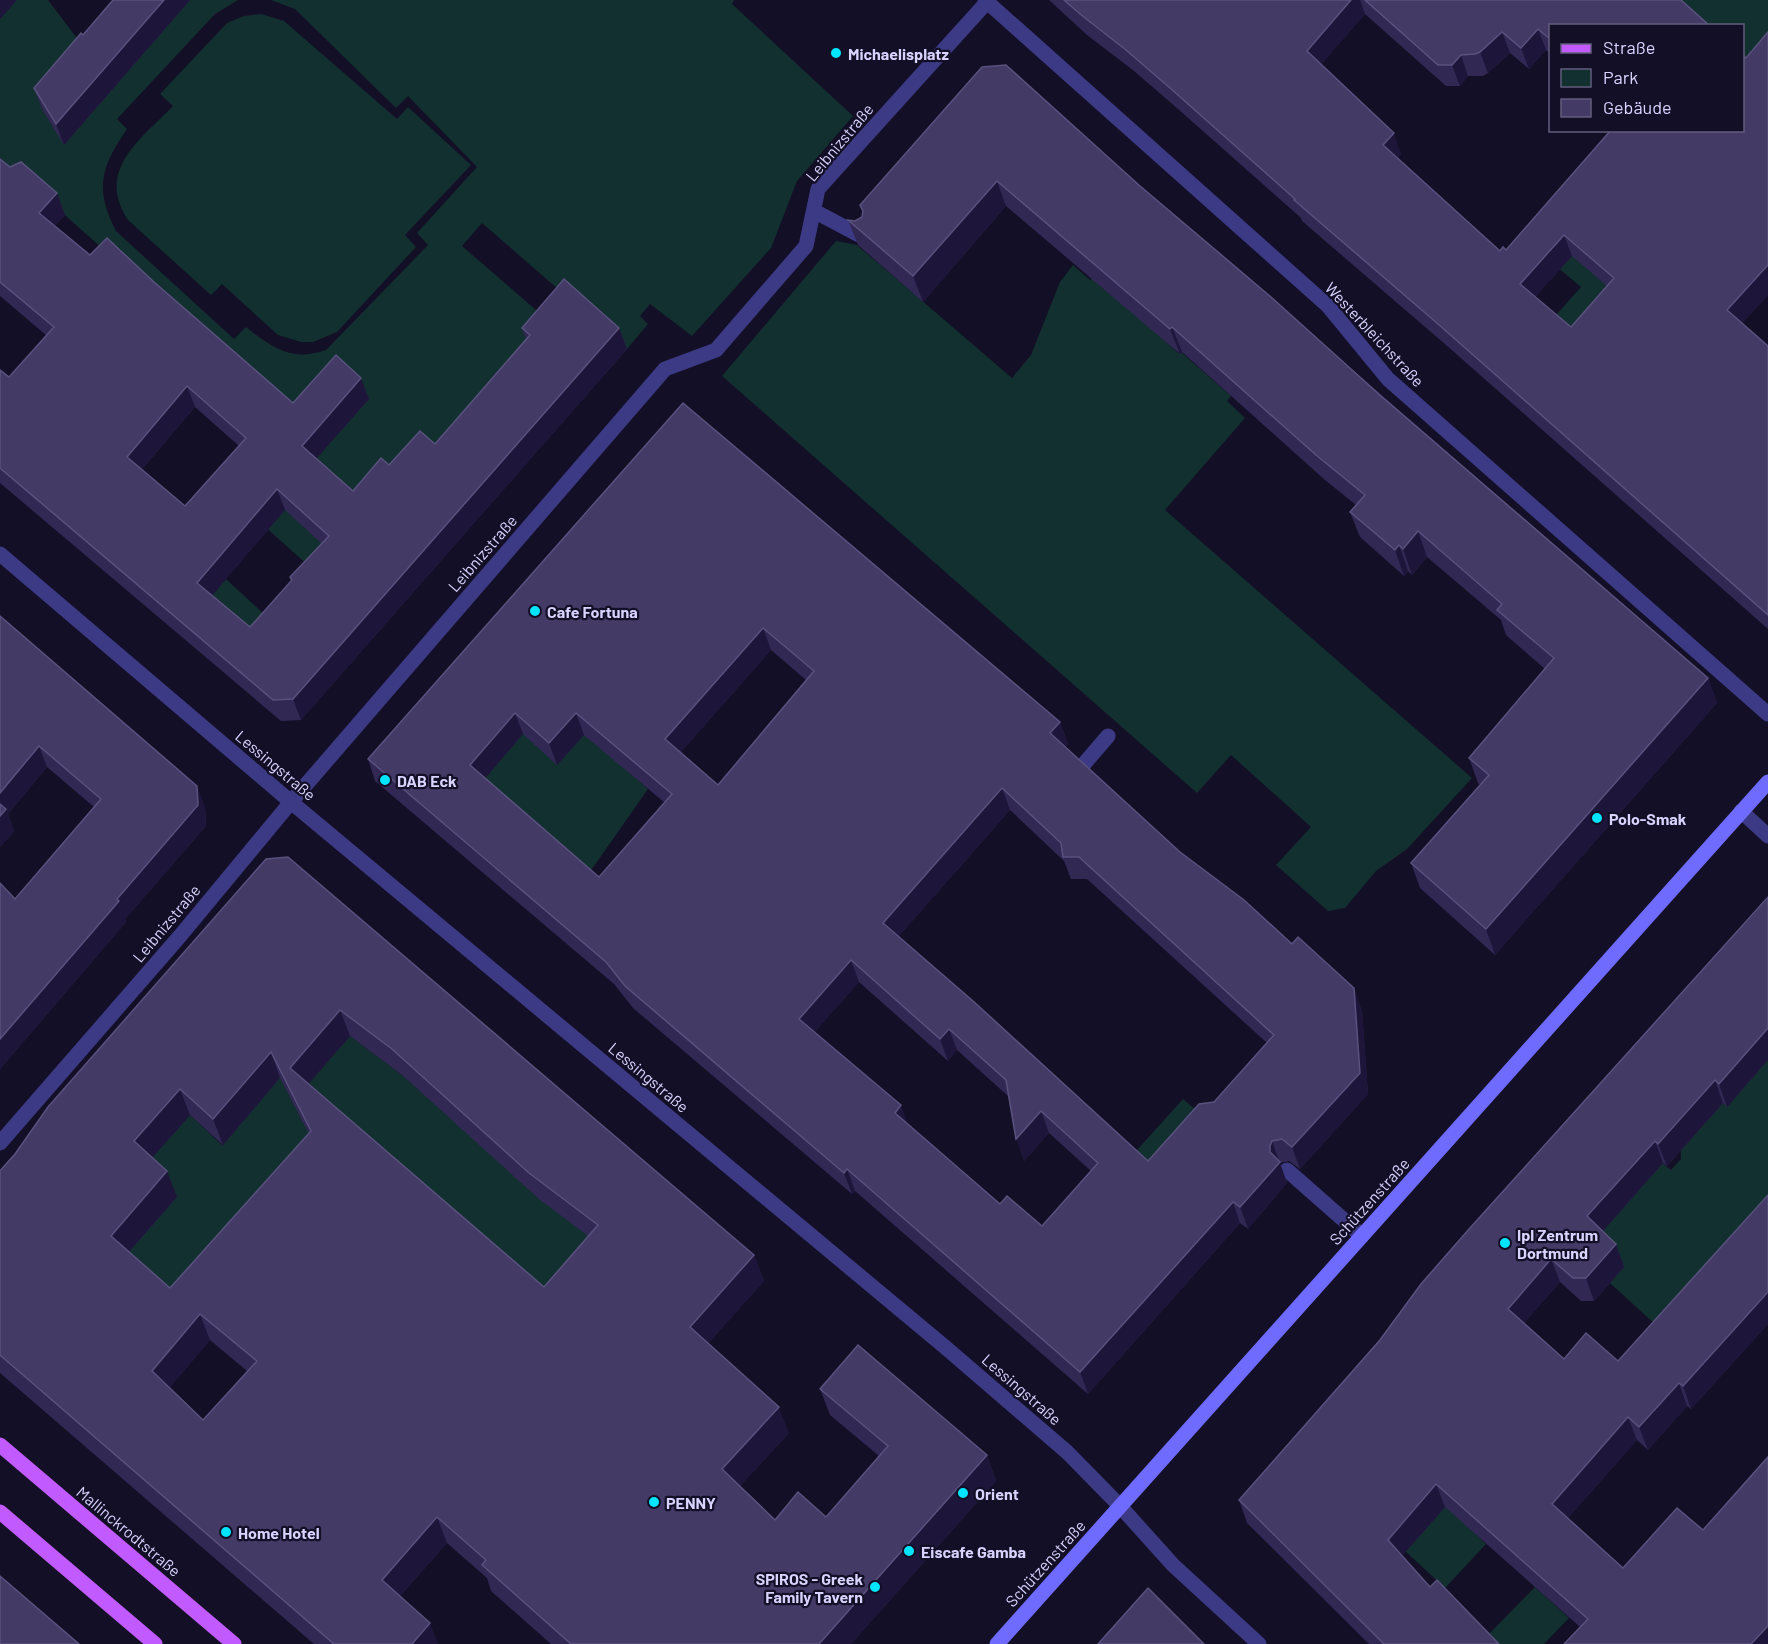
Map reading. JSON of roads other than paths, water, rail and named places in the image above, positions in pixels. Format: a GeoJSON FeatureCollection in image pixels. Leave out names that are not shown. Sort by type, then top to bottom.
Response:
{"type":"FeatureCollection","features":[{"type":"Feature","properties":{"kind":"main road","name":"Mallinckrodtstraße"},"geometry":{"type":"LineString","coordinates":[[0,1445],[234,1644]]}},
{"type":"Feature","properties":{"kind":"main road"},"geometry":{"type":"LineString","coordinates":[[0,1512],[155,1644]]}},
{"type":"Feature","properties":{"kind":"street","name":"Leibnizstraße"},"geometry":{"type":"LineString","coordinates":[[0,1143],[180,936],[291,802],[664,369],[716,350],[806,246],[819,189],[986,1]]}},
{"type":"Feature","properties":{"kind":"street","name":"Westerbleichstraße"},"geometry":{"type":"LineString","coordinates":[[986,1],[1328,306],[1388,380],[1768,714]]}},
{"type":"Feature","properties":{"kind":"street"},"geometry":{"type":"LineString","coordinates":[[814,211],[863,237]]}},
{"type":"Feature","properties":{"kind":"street","name":"Lessingstraße"},"geometry":{"type":"LineString","coordinates":[[0,554],[291,802],[945,1347],[1067,1452],[1120,1506],[1173,1566],[1258,1644]]}},
{"type":"Feature","properties":{"kind":"street"},"geometry":{"type":"LineString","coordinates":[[1084,765],[1108,736]]}},
{"type":"Feature","properties":{"kind":"street","name":"Schützenstraße"},"geometry":{"type":"LineString","coordinates":[[997,1644],[1768,782]]}},
{"type":"Feature","properties":{"kind":"street"},"geometry":{"type":"LineString","coordinates":[[1741,811],[1768,836]]}},
{"type":"Feature","properties":{"kind":"street"},"geometry":{"type":"LineString","coordinates":[[1287,1170],[1362,1236]]}},
{"type":"Feature","properties":{"kind":"place","name":"Michaelisplatz"},"geometry":{"type":"Point","coordinates":[836,53]}},
{"type":"Feature","properties":{"kind":"place","name":"Cafe Fortuna"},"geometry":{"type":"Point","coordinates":[535,611]}},
{"type":"Feature","properties":{"kind":"place","name":"DAB Eck"},"geometry":{"type":"Point","coordinates":[385,780]}},
{"type":"Feature","properties":{"kind":"place","name":"Polo-Smak"},"geometry":{"type":"Point","coordinates":[1597,818]}},
{"type":"Feature","properties":{"kind":"place","name":"Ipl Zentrum Dortmund"},"geometry":{"type":"Point","coordinates":[1505,1243]}},
{"type":"Feature","properties":{"kind":"place","name":"Orient"},"geometry":{"type":"Point","coordinates":[963,1493]}},
{"type":"Feature","properties":{"kind":"place","name":"PENNY"},"geometry":{"type":"Point","coordinates":[654,1502]}},
{"type":"Feature","properties":{"kind":"place","name":"Home Hotel"},"geometry":{"type":"Point","coordinates":[226,1532]}},
{"type":"Feature","properties":{"kind":"place","name":"Eiscafe Gamba"},"geometry":{"type":"Point","coordinates":[909,1551]}},
{"type":"Feature","properties":{"kind":"place","name":"SPIROS - Greek Family Tavern"},"geometry":{"type":"Point","coordinates":[875,1587]}}]}
